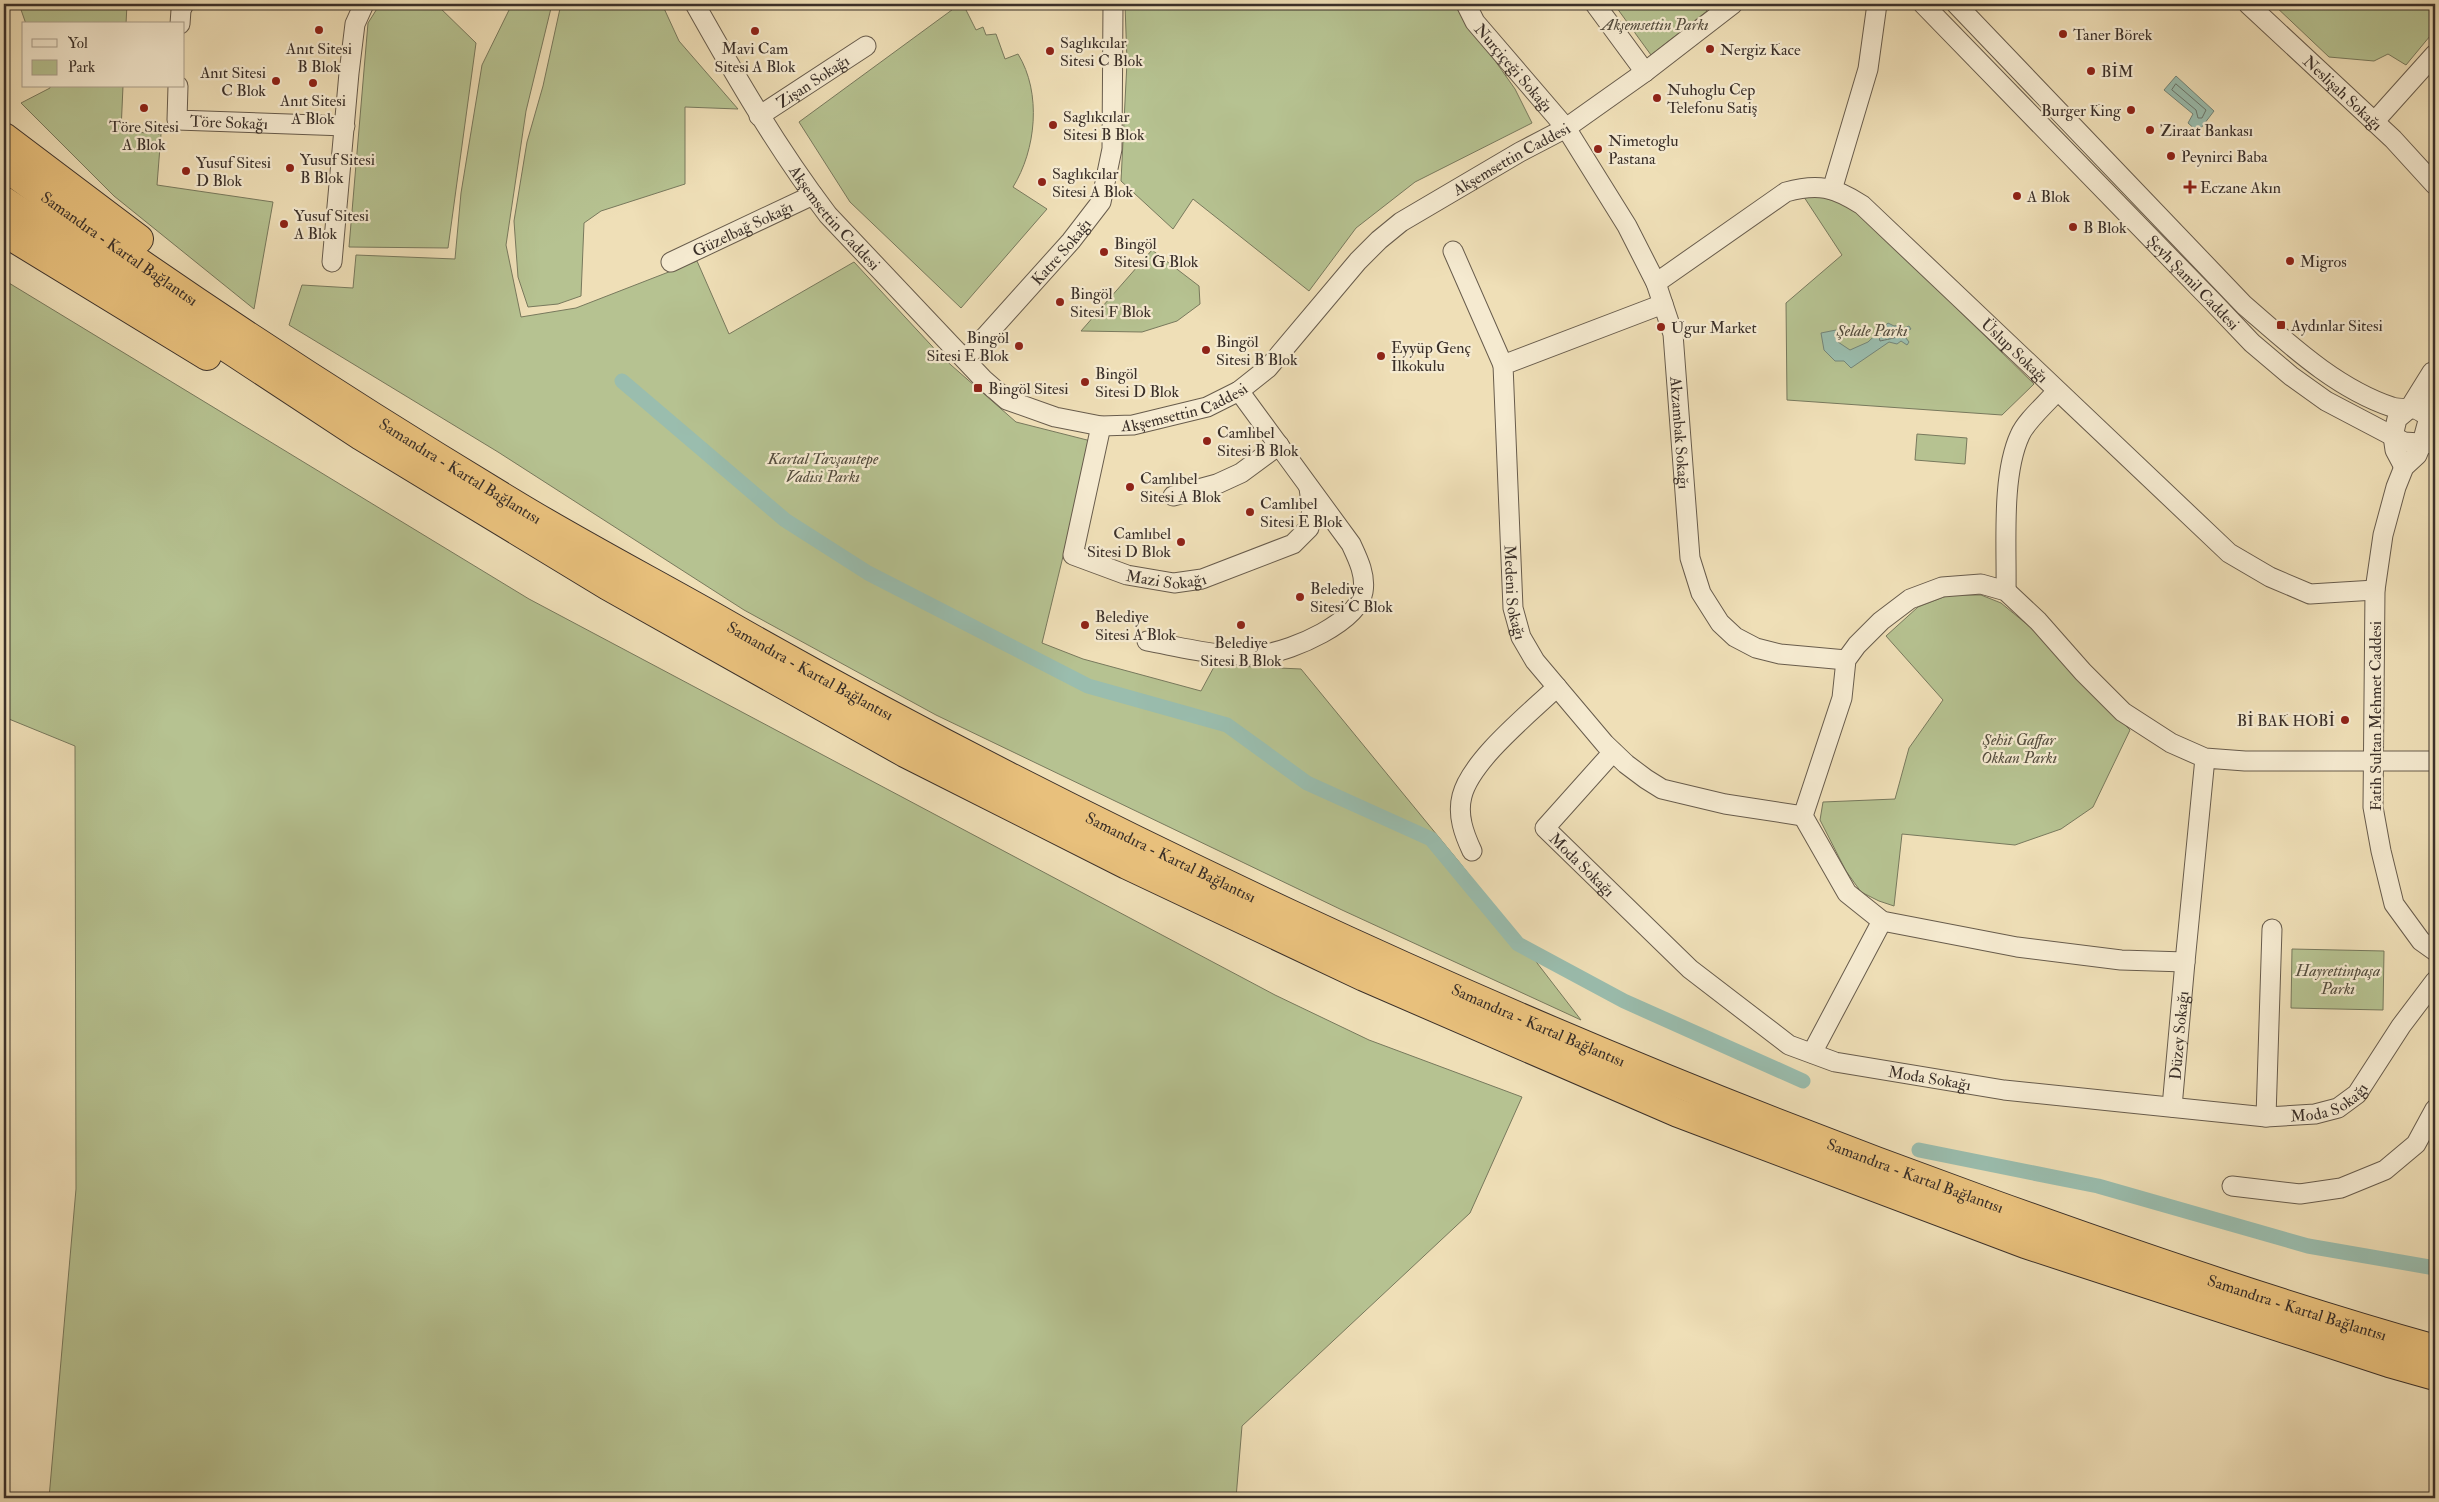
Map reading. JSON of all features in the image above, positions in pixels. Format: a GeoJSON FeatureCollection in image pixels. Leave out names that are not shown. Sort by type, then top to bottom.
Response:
{"type":"FeatureCollection","features":[{"type":"Feature","properties":{"kind":"highway"},"geometry":{"type":"LineString","coordinates":[[4,137],[122,227],[330,372],[535,502],[617,578]]}},
{"type":"Feature","properties":{"kind":"highway","name":"Samandıra - Kartal Bağlantısı"},"geometry":{"type":"LineString","coordinates":[[4,166],[53,202],[271,350],[505,498],[617,578],[905,753],[1126,865],[1409,997],[1678,1113],[2025,1244],[2389,1363],[2435,1376]]}},
{"type":"Feature","properties":{"kind":"highway","name":"Samandıra - Kartal Bağlantısı"},"geometry":{"type":"LineString","coordinates":[[4,201],[361,436],[617,578],[1134,841],[1398,964],[1644,1071],[1869,1159],[2064,1230],[2255,1295],[2435,1349]]}},
{"type":"Feature","properties":{"kind":"highway"},"geometry":{"type":"LineString","coordinates":[[4,232],[490,530],[617,578]]}},
{"type":"Feature","properties":{"kind":"street"},"geometry":{"type":"LineString","coordinates":[[180,22],[181,10],[184,4]]}},
{"type":"Feature","properties":{"kind":"street"},"geometry":{"type":"LineString","coordinates":[[332,262],[355,24],[364,4]]}},
{"type":"Feature","properties":{"kind":"street","name":"Akşemsettin Caddesi"},"geometry":{"type":"LineString","coordinates":[[695,4],[759,116],[828,215],[984,380],[1007,400],[1055,417],[1101,426],[1133,425],[1173,416],[1207,407],[1239,391],[1268,368],[1358,261],[1394,228],[1512,157],[1566,128],[1645,72],[1733,4]]}},
{"type":"Feature","properties":{"kind":"street","name":"Katre Sokağı"},"geometry":{"type":"LineString","coordinates":[[966,359],[1071,241],[1100,202],[1112,149],[1113,4]]}},
{"type":"Feature","properties":{"kind":"street","name":"Nurçiçeği Sokağı"},"geometry":{"type":"LineString","coordinates":[[1466,4],[1475,22],[1566,128]]}},
{"type":"Feature","properties":{"kind":"street"},"geometry":{"type":"LineString","coordinates":[[1596,4],[1645,72]]}},
{"type":"Feature","properties":{"kind":"street"},"geometry":{"type":"LineString","coordinates":[[1832,190],[1868,69],[1877,4]]}},
{"type":"Feature","properties":{"kind":"street","name":"Şeyh Şamil Caddesi"},"geometry":{"type":"LineString","coordinates":[[1923,4],[2252,342],[2291,376],[2326,401],[2404,442],[2429,444]]}},
{"type":"Feature","properties":{"kind":"street","name":"Şeyh Şamil Caddesi"},"geometry":{"type":"LineString","coordinates":[[1956,4],[2244,305],[2319,367],[2365,396],[2394,408],[2416,409],[2432,418]]}},
{"type":"Feature","properties":{"kind":"street","name":"Neslişah Sokağı"},"geometry":{"type":"LineString","coordinates":[[2248,4],[2374,122],[2435,185]]}},
{"type":"Feature","properties":{"kind":"street","name":"Zişan Sokağı"},"geometry":{"type":"LineString","coordinates":[[759,116],[866,46]]}},
{"type":"Feature","properties":{"kind":"street"},"geometry":{"type":"LineString","coordinates":[[2374,122],[2435,54]]}},
{"type":"Feature","properties":{"kind":"street","name":"Töre Sokağı"},"geometry":{"type":"LineString","coordinates":[[178,88],[177,120],[345,126]]}},
{"type":"Feature","properties":{"kind":"street","name":"Akzambak Sokağı"},"geometry":{"type":"LineString","coordinates":[[1566,128],[1627,226],[1656,283],[1674,334],[1690,558],[1700,593],[1720,623],[1735,637],[1756,648],[1780,654],[1846,660]]}},
{"type":"Feature","properties":{"kind":"street","name":"Üslup Sokağı"},"geometry":{"type":"LineString","coordinates":[[1656,283],[1786,192],[1805,187],[1832,190],[1845,194],[1862,205],[2056,392],[2229,553],[2270,577],[2310,594],[2375,590]]}},
{"type":"Feature","properties":{"kind":"street","name":"Güzelbağ Sokağı"},"geometry":{"type":"LineString","coordinates":[[671,262],[813,195]]}},
{"type":"Feature","properties":{"kind":"street"},"geometry":{"type":"LineString","coordinates":[[1453,251],[1503,365],[1663,304]]}},
{"type":"Feature","properties":{"kind":"street","name":"Medeni Sokağı"},"geometry":{"type":"LineString","coordinates":[[1503,365],[1512,608],[1521,637],[1535,661],[1613,752],[1626,764],[1662,789],[1725,804],[1803,816]]}},
{"type":"Feature","properties":{"kind":"street"},"geometry":{"type":"LineString","coordinates":[[2404,467],[2395,450],[2393,436],[2397,419],[2410,409],[2435,367]]}},
{"type":"Feature","properties":{"kind":"street"},"geometry":{"type":"LineString","coordinates":[[2429,444],[2435,373]]}},
{"type":"Feature","properties":{"kind":"street","name":"Mazi Sokağı"},"geometry":{"type":"LineString","coordinates":[[1146,641],[1211,654],[1265,654],[1303,642],[1341,622],[1357,608],[1363,592],[1362,569],[1351,544],[1239,391]]}},
{"type":"Feature","properties":{"kind":"street"},"geometry":{"type":"LineString","coordinates":[[2006,591],[2007,512],[2011,459],[2020,434],[2056,392]]}},
{"type":"Feature","properties":{"kind":"street","name":"Mazi Sokağı"},"geometry":{"type":"LineString","coordinates":[[1101,426],[1073,555],[1128,575],[1174,583],[1202,579],[1293,544],[1309,528],[1312,509],[1309,487]]}},
{"type":"Feature","properties":{"kind":"street","name":"Fatih Sultan Mehmet Caddesi"},"geometry":{"type":"LineString","coordinates":[[2429,444],[2404,467],[2396,487],[2383,535],[2375,590],[2373,806],[2381,851],[2394,904],[2421,941],[2435,951]]}},
{"type":"Feature","properties":{"kind":"street"},"geometry":{"type":"LineString","coordinates":[[1173,496],[1218,484],[1241,473],[1279,445]]}},
{"type":"Feature","properties":{"kind":"street"},"geometry":{"type":"LineString","coordinates":[[2185,962],[2121,960],[2017,946],[1882,921],[1847,893],[1803,816],[1842,698],[1846,660],[1857,645],[1881,621],[1910,599],[1942,587],[1981,584],[2006,591],[2038,621],[2123,712],[2171,743],[2206,758],[2435,761]]}},
{"type":"Feature","properties":{"kind":"street"},"geometry":{"type":"LineString","coordinates":[[1472,851],[1460,815],[1462,795],[1482,758],[1557,687]]}},
{"type":"Feature","properties":{"kind":"street","name":"Moda Sokağı"},"geometry":{"type":"LineString","coordinates":[[1613,752],[1545,828],[1690,969],[1789,1045],[1835,1062],[2004,1090],[2266,1118],[2315,1114],[2338,1108],[2357,1094],[2401,1026],[2435,980]]}},
{"type":"Feature","properties":{"kind":"street","name":"Düzey Sokağı"},"geometry":{"type":"LineString","coordinates":[[2172,1107],[2206,758]]}},
{"type":"Feature","properties":{"kind":"street"},"geometry":{"type":"LineString","coordinates":[[1812,1054],[1882,921]]}},
{"type":"Feature","properties":{"kind":"street"},"geometry":{"type":"LineString","coordinates":[[2266,1118],[2272,929]]}},
{"type":"Feature","properties":{"kind":"street"},"geometry":{"type":"LineString","coordinates":[[2232,1186],[2300,1194],[2341,1188],[2385,1170],[2416,1144],[2435,1109]]}},
{"type":"Feature","properties":{"kind":"green space"},"geometry":{"type":"Polygon","coordinates":[[[19,4],[127,4],[126,22],[25,22],[19,4]]]}},
{"type":"Feature","properties":{"kind":"green space"},"geometry":{"type":"Polygon","coordinates":[[[380,4],[436,4],[476,43],[448,248],[349,247],[368,23],[380,4]]]}},
{"type":"Feature","properties":{"kind":"green space","name":"Kartal Tavşantepe Vadisi Parkı"},"geometry":{"type":"Polygon","coordinates":[[[512,4],[552,4],[526,111],[506,245],[521,317],[576,308],[697,261],[729,334],[854,262],[943,358],[1016,422],[1091,441],[1042,643],[1083,659],[1201,691],[1215,665],[1301,669],[1460,863],[1581,1020],[1342,910],[936,715],[744,610],[498,452],[289,325],[302,285],[353,288],[356,255],[455,259],[461,193],[482,65],[512,4]]]}},
{"type":"Feature","properties":{"kind":"green space"},"geometry":{"type":"Polygon","coordinates":[[[561,4],[662,4],[679,41],[738,109],[685,107],[685,184],[601,211],[584,223],[581,296],[558,304],[528,307],[518,277],[514,221],[527,142],[543,86],[561,4]]]}},
{"type":"Feature","properties":{"kind":"green space"},"geometry":{"type":"Polygon","coordinates":[[[960,4],[963,4],[976,30],[983,27],[986,35],[996,34],[1005,59],[1018,54],[1026,69],[1031,86],[1033,121],[1027,156],[1013,187],[1047,209],[961,308],[850,202],[799,122],[960,4]]]}},
{"type":"Feature","properties":{"kind":"green space"},"geometry":{"type":"Polygon","coordinates":[[[1125,4],[1455,4],[1515,89],[1532,123],[1415,182],[1356,228],[1309,291],[1193,199],[1173,229],[1121,181],[1127,62],[1125,4]]]}},
{"type":"Feature","properties":{"kind":"green space","name":"Akşemsettin Parkı"},"geometry":{"type":"Polygon","coordinates":[[[1614,4],[1703,4],[1707,11],[1651,55],[1614,4]]]}},
{"type":"Feature","properties":{"kind":"green space"},"geometry":{"type":"Polygon","coordinates":[[[2273,4],[2435,4],[2435,30],[2406,65],[2388,54],[2374,61],[2329,57],[2273,4]]]}},
{"type":"Feature","properties":{"kind":"green space"},"geometry":{"type":"Polygon","coordinates":[[[50,88],[123,88],[121,131],[161,134],[157,185],[273,202],[254,309],[114,196],[21,103],[50,88]]]}},
{"type":"Feature","properties":{"kind":"green space","name":"Şelale Parkı"},"geometry":{"type":"Polygon","coordinates":[[[1825,193],[1851,205],[2034,384],[2002,415],[1787,400],[1786,303],[1842,255],[1802,194],[1825,193]]]}},
{"type":"Feature","properties":{"kind":"green space"},"geometry":{"type":"Polygon","coordinates":[[[1152,250],[1199,286],[1200,304],[1177,321],[1142,332],[1081,331],[1152,250]]]}},
{"type":"Feature","properties":{"kind":"green space"},"geometry":{"type":"Polygon","coordinates":[[[4,280],[529,599],[1275,995],[1369,1040],[1522,1097],[1470,1213],[1242,1426],[1236,1498],[49,1498],[76,1189],[75,746],[4,717],[4,280]]]}},
{"type":"Feature","properties":{"kind":"green space"},"geometry":{"type":"Polygon","coordinates":[[[1917,434],[1967,438],[1965,464],[1915,460],[1917,434]]]}},
{"type":"Feature","properties":{"kind":"green space","name":"Şehit Gaffar Okkan Parkı"},"geometry":{"type":"Polygon","coordinates":[[[1949,595],[1981,595],[2001,603],[2035,631],[2067,667],[2130,730],[2093,807],[2061,829],[2015,845],[1902,834],[1894,906],[1861,892],[1846,871],[1820,820],[1823,802],[1895,799],[1909,748],[1943,700],[1886,636],[1918,607],[1949,595]]]}},
{"type":"Feature","properties":{"kind":"green space","name":"Hayrettinpaşa Parkı"},"geometry":{"type":"Polygon","coordinates":[[[2292,949],[2384,951],[2383,1010],[2291,1008],[2292,949]]]}},
{"type":"Feature","properties":{"kind":"water"},"geometry":{"type":"Polygon","coordinates":[[[2176,76],[2214,111],[2198,132],[2188,123],[2193,114],[2164,90],[2176,76]]]}},
{"type":"Feature","properties":{"kind":"water"},"geometry":{"type":"Polygon","coordinates":[[[1888,323],[1894,326],[1899,325],[1903,328],[1909,326],[1911,329],[1907,331],[1906,338],[1909,342],[1907,345],[1901,341],[1897,344],[1889,342],[1851,368],[1844,361],[1835,361],[1824,350],[1821,333],[1836,330],[1838,342],[1850,350],[1868,342],[1888,323]]]}},
{"type":"Feature","properties":{"kind":"waterway"},"geometry":{"type":"LineString","coordinates":[[622,381],[785,520],[868,573],[1088,686],[1227,725],[1307,783],[1431,839],[1518,944],[1624,1001],[1803,1081]]}},
{"type":"Feature","properties":{"kind":"waterway"},"geometry":{"type":"LineString","coordinates":[[1919,1150],[2098,1186],[2308,1246],[2435,1268]]}},
{"type":"Feature","properties":{"kind":"place","name":"Anıt Sitesi B Blok"},"geometry":{"type":"Point","coordinates":[319,30]}},
{"type":"Feature","properties":{"kind":"place","name":"Mavi Cam Sitesi A Blok"},"geometry":{"type":"Point","coordinates":[755,31]}},
{"type":"Feature","properties":{"kind":"place","name":"Taner Börek"},"geometry":{"type":"Point","coordinates":[2063,34]}},
{"type":"Feature","properties":{"kind":"place","name":"Nergiz Kace"},"geometry":{"type":"Point","coordinates":[1710,49]}},
{"type":"Feature","properties":{"kind":"place","name":"Saglıkcılar Sitesi C Blok"},"geometry":{"type":"Point","coordinates":[1050,51]}},
{"type":"Feature","properties":{"kind":"place","name":"BİM"},"geometry":{"type":"Point","coordinates":[2091,71]}},
{"type":"Feature","properties":{"kind":"place","name":"Anıt Sitesi C Blok"},"geometry":{"type":"Point","coordinates":[276,81]}},
{"type":"Feature","properties":{"kind":"place","name":"Anıt Sitesi A Blok"},"geometry":{"type":"Point","coordinates":[313,83]}},
{"type":"Feature","properties":{"kind":"place","name":"Nuhoglu Cep Telefonu Satiş"},"geometry":{"type":"Point","coordinates":[1657,98]}},
{"type":"Feature","properties":{"kind":"place","name":"Töre Sitesi A Blok"},"geometry":{"type":"Point","coordinates":[144,108]}},
{"type":"Feature","properties":{"kind":"place","name":"Burger King"},"geometry":{"type":"Point","coordinates":[2131,110]}},
{"type":"Feature","properties":{"kind":"place","name":"Saglıkcılar Sitesi B Blok"},"geometry":{"type":"Point","coordinates":[1053,125]}},
{"type":"Feature","properties":{"kind":"place","name":"Ziraat Bankası"},"geometry":{"type":"Point","coordinates":[2150,130]}},
{"type":"Feature","properties":{"kind":"place","name":"Nimetoglu Pastana"},"geometry":{"type":"Point","coordinates":[1598,149]}},
{"type":"Feature","properties":{"kind":"place","name":"Peynirci Baba"},"geometry":{"type":"Point","coordinates":[2171,156]}},
{"type":"Feature","properties":{"kind":"place","name":"Yusuf Sitesi B Blok"},"geometry":{"type":"Point","coordinates":[290,168]}},
{"type":"Feature","properties":{"kind":"place","name":"Yusuf Sitesi D Blok"},"geometry":{"type":"Point","coordinates":[186,171]}},
{"type":"Feature","properties":{"kind":"place","name":"Saglıkcılar Sitesi A Blok"},"geometry":{"type":"Point","coordinates":[1042,182]}},
{"type":"Feature","properties":{"kind":"place","name":"Eczane Akın"},"geometry":{"type":"Point","coordinates":[2190,187]}},
{"type":"Feature","properties":{"kind":"place","name":"A Blok"},"geometry":{"type":"Point","coordinates":[2017,196]}},
{"type":"Feature","properties":{"kind":"place","name":"Yusuf Sitesi A Blok"},"geometry":{"type":"Point","coordinates":[284,224]}},
{"type":"Feature","properties":{"kind":"place","name":"B Blok"},"geometry":{"type":"Point","coordinates":[2073,227]}},
{"type":"Feature","properties":{"kind":"place","name":"Bingöl Sitesi G Blok"},"geometry":{"type":"Point","coordinates":[1104,252]}},
{"type":"Feature","properties":{"kind":"place","name":"Migros"},"geometry":{"type":"Point","coordinates":[2290,261]}},
{"type":"Feature","properties":{"kind":"place","name":"Bingöl Sitesi F Blok"},"geometry":{"type":"Point","coordinates":[1060,302]}},
{"type":"Feature","properties":{"kind":"place","name":"Aydınlar Sitesi"},"geometry":{"type":"Point","coordinates":[2281,325]}},
{"type":"Feature","properties":{"kind":"place","name":"Ugur Market"},"geometry":{"type":"Point","coordinates":[1661,327]}},
{"type":"Feature","properties":{"kind":"place","name":"Bingöl Sitesi E Blok"},"geometry":{"type":"Point","coordinates":[1019,346]}},
{"type":"Feature","properties":{"kind":"place","name":"Bingöl Sitesi B Blok"},"geometry":{"type":"Point","coordinates":[1206,350]}},
{"type":"Feature","properties":{"kind":"place","name":"Eyyüp Genç İlkokulu"},"geometry":{"type":"Point","coordinates":[1381,356]}},
{"type":"Feature","properties":{"kind":"place","name":"Bingöl Sitesi D Blok"},"geometry":{"type":"Point","coordinates":[1085,382]}},
{"type":"Feature","properties":{"kind":"place","name":"Bingöl Sitesi"},"geometry":{"type":"Point","coordinates":[978,388]}},
{"type":"Feature","properties":{"kind":"place","name":"Camlıbel Sitesi B Blok"},"geometry":{"type":"Point","coordinates":[1207,441]}},
{"type":"Feature","properties":{"kind":"place","name":"Camlıbel Sitesi A Blok"},"geometry":{"type":"Point","coordinates":[1130,487]}},
{"type":"Feature","properties":{"kind":"place","name":"Camlıbel Sitesi E Blok"},"geometry":{"type":"Point","coordinates":[1250,512]}},
{"type":"Feature","properties":{"kind":"place","name":"Camlıbel Sitesi D Blok"},"geometry":{"type":"Point","coordinates":[1181,542]}},
{"type":"Feature","properties":{"kind":"place","name":"Belediye Sitesi C Blok"},"geometry":{"type":"Point","coordinates":[1300,597]}},
{"type":"Feature","properties":{"kind":"place","name":"Belediye Sitesi A Blok"},"geometry":{"type":"Point","coordinates":[1085,625]}},
{"type":"Feature","properties":{"kind":"place","name":"Belediye Sitesi B Blok"},"geometry":{"type":"Point","coordinates":[1241,625]}},
{"type":"Feature","properties":{"kind":"place","name":"Bİ BAK HOBİ"},"geometry":{"type":"Point","coordinates":[2345,720]}}]}
